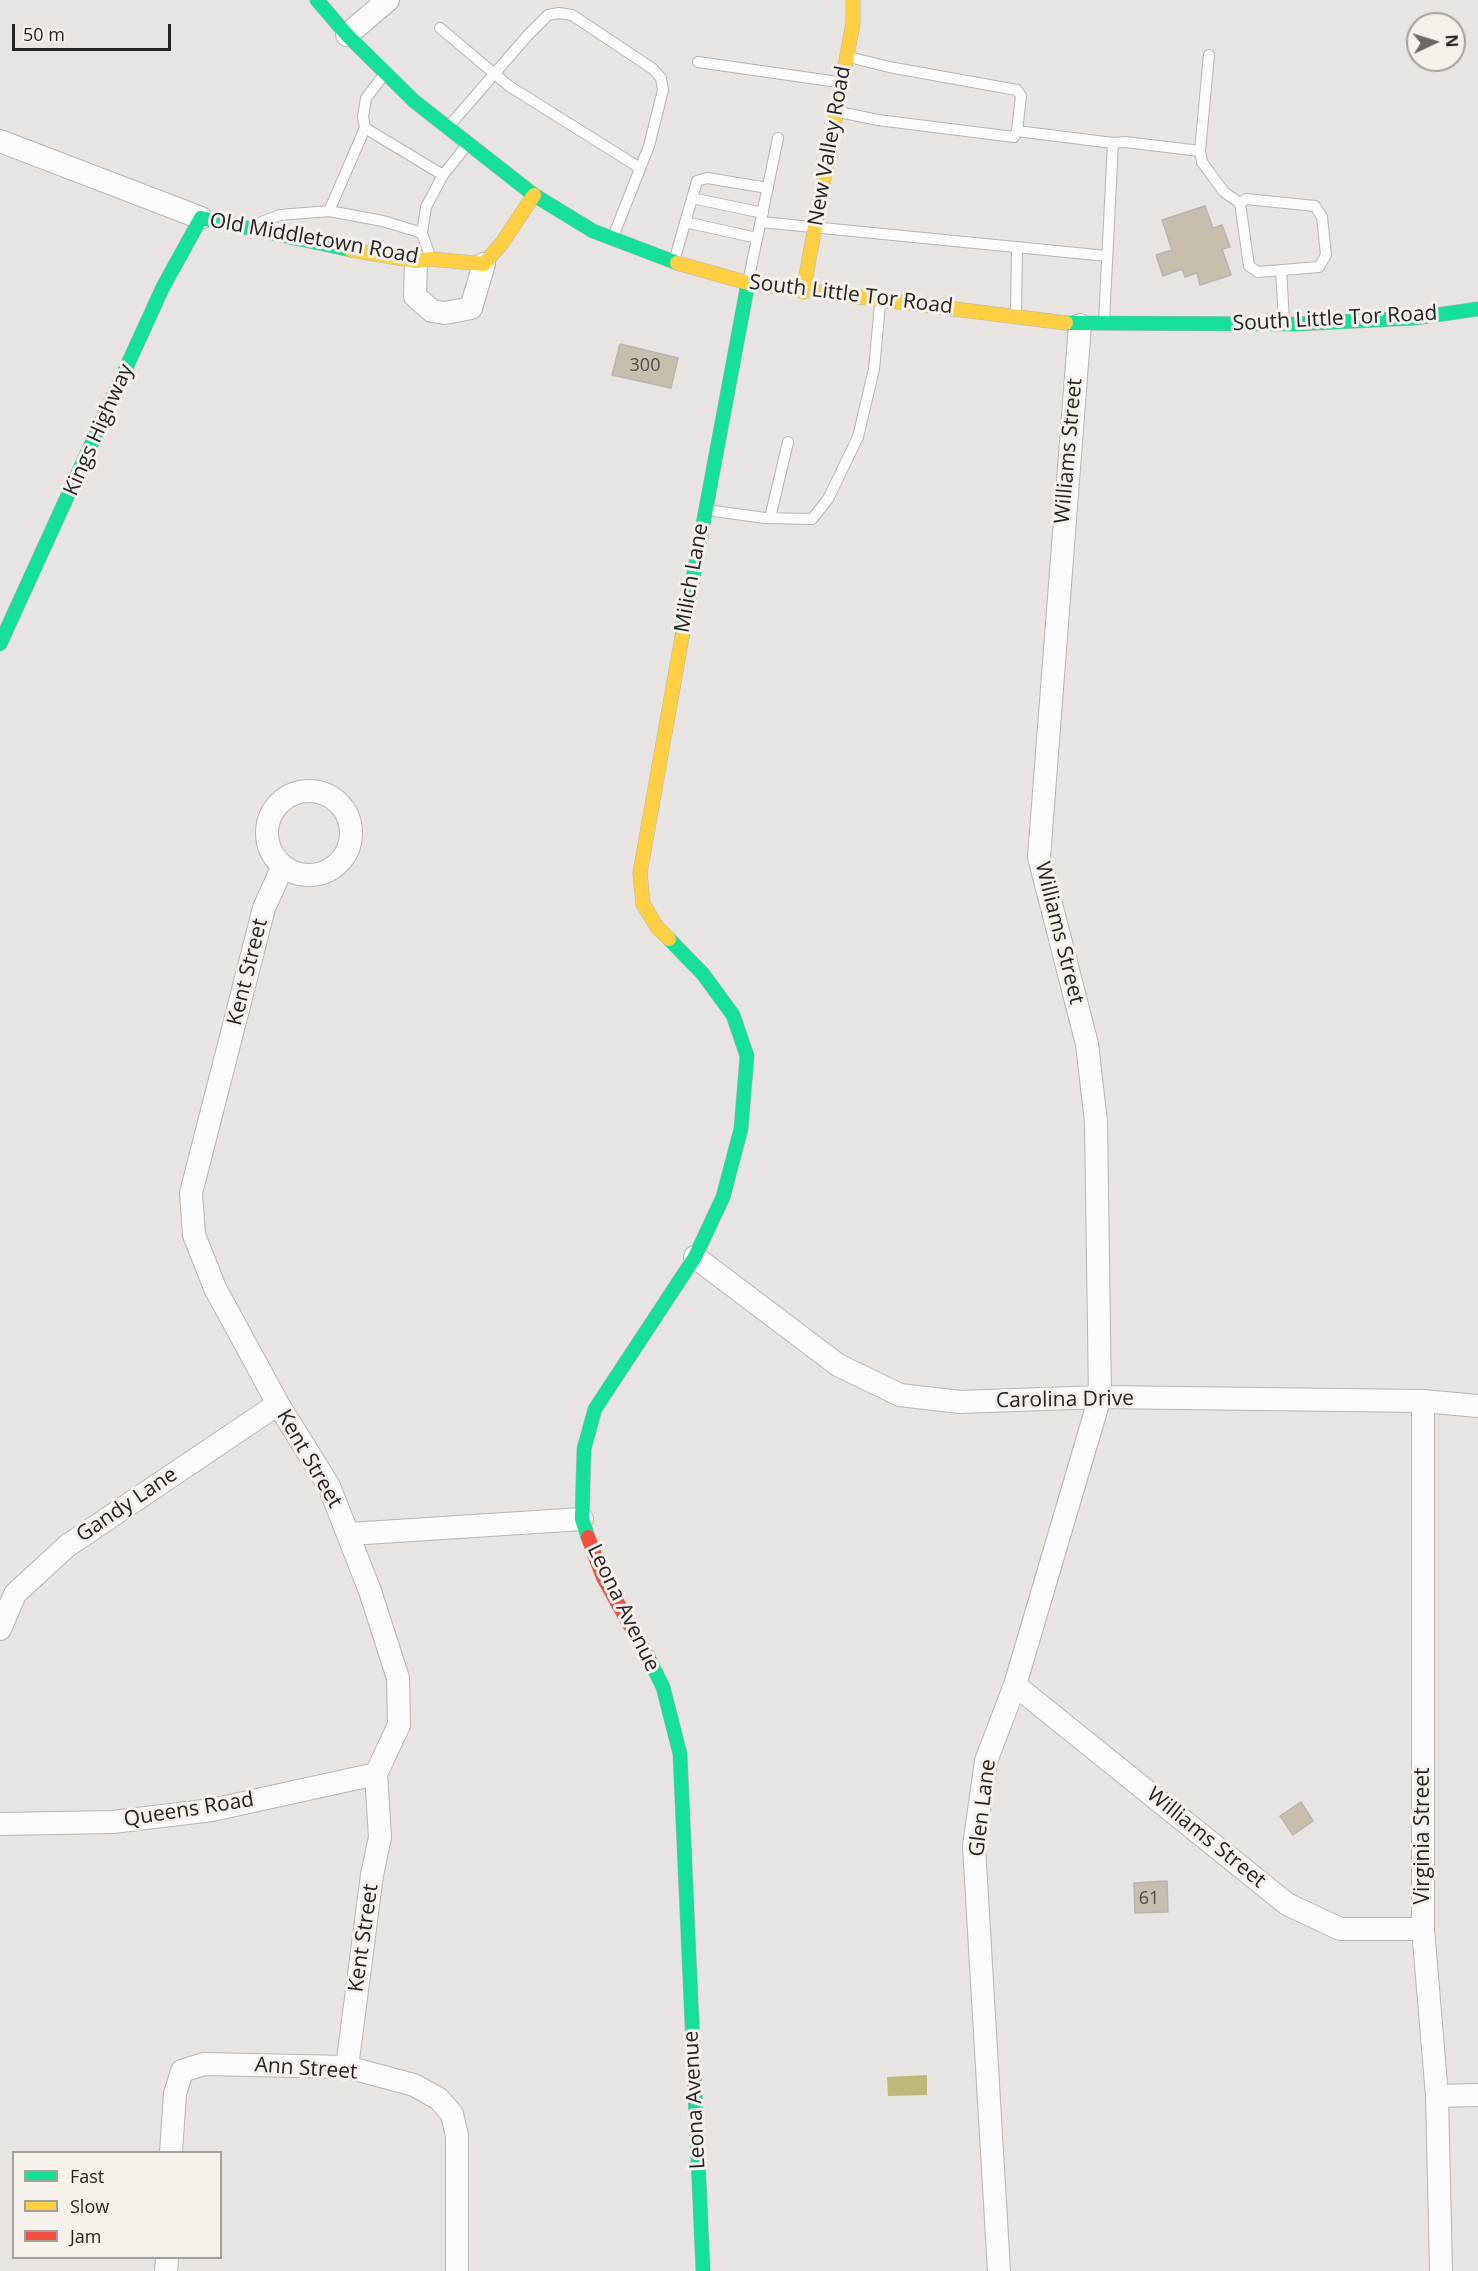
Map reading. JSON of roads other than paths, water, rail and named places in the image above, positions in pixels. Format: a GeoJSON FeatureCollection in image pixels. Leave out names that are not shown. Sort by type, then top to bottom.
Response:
{"type":"FeatureCollection","features":[{"type":"Feature","properties":{"kind":"street","name":"South Little Tor Road"},"geometry":{"type":"LineString","coordinates":[[317,0],[347,35],[414,101],[534,195],[593,231],[612,239],[674,262],[747,283],[803,292],[1080,325],[1284,324],[1415,318],[1478,309]]}},
{"type":"Feature","properties":{"kind":"street"},"geometry":{"type":"LineString","coordinates":[[347,35],[388,0]]}},
{"type":"Feature","properties":{"kind":"street","name":"New Valley Road"},"geometry":{"type":"LineString","coordinates":[[803,292],[854,0]]}},
{"type":"Feature","properties":{"kind":"street","name":"Old Middletown Road"},"geometry":{"type":"LineString","coordinates":[[0,141],[201,218],[242,229],[424,260],[484,264]]}},
{"type":"Feature","properties":{"kind":"street"},"geometry":{"type":"LineString","coordinates":[[424,260],[415,296],[432,311],[445,313],[471,308],[484,264],[534,195]]}},
{"type":"Feature","properties":{"kind":"street","name":"Kings Highway"},"geometry":{"type":"LineString","coordinates":[[0,644],[163,287],[201,218]]}},
{"type":"Feature","properties":{"kind":"street","name":"Milich Lane"},"geometry":{"type":"LineString","coordinates":[[640,873],[704,510],[747,283]]}},
{"type":"Feature","properties":{"kind":"street","name":"Williams Street"},"geometry":{"type":"LineString","coordinates":[[1080,325],[1039,857],[1087,1044],[1096,1122],[1100,1397]]}},
{"type":"Feature","properties":{"kind":"street","name":"Kent Street"},"geometry":{"type":"LineString","coordinates":[[283,866],[264,908],[191,1193],[194,1235],[215,1288],[278,1404],[329,1486],[350,1533],[398,1678],[399,1725],[376,1774],[380,1838],[372,1875],[347,2067]]}},
{"type":"Feature","properties":{"kind":"street","name":"Leona Avenue"},"geometry":{"type":"LineString","coordinates":[[640,873],[644,904],[657,927],[703,974],[733,1015],[747,1056],[741,1129],[723,1197],[695,1257],[595,1409],[584,1449],[582,1519],[603,1577],[637,1635],[663,1687],[680,1754],[703,2271]]}},
{"type":"Feature","properties":{"kind":"street","name":"Carolina Drive"},"geometry":{"type":"LineString","coordinates":[[695,1257],[838,1365],[900,1395],[960,1402],[1100,1397],[1423,1401],[1478,1406]]}},
{"type":"Feature","properties":{"kind":"street","name":"Glen Lane"},"geometry":{"type":"LineString","coordinates":[[999,2271],[974,1846],[986,1761],[1014,1685],[1100,1397]]}},
{"type":"Feature","properties":{"kind":"street","name":"Virginia Street"},"geometry":{"type":"LineString","coordinates":[[1423,1401],[1423,1929],[1437,2096],[1441,2271]]}},
{"type":"Feature","properties":{"kind":"street","name":"Gandy Lane"},"geometry":{"type":"LineString","coordinates":[[0,1629],[15,1593],[67,1545],[278,1404]]}},
{"type":"Feature","properties":{"kind":"street"},"geometry":{"type":"LineString","coordinates":[[350,1533],[582,1519]]}},
{"type":"Feature","properties":{"kind":"street","name":"Williams Street"},"geometry":{"type":"LineString","coordinates":[[1014,1685],[1287,1904],[1340,1929],[1423,1929]]}},
{"type":"Feature","properties":{"kind":"street","name":"Queens Road"},"geometry":{"type":"LineString","coordinates":[[0,1824],[113,1822],[212,1810],[376,1774]]}},
{"type":"Feature","properties":{"kind":"street","name":"Ann Street"},"geometry":{"type":"LineString","coordinates":[[171,2151],[175,2094],[182,2071],[204,2064],[347,2067],[414,2085],[439,2100],[452,2114],[458,2136],[456,2271]]}},
{"type":"Feature","properties":{"kind":"street"},"geometry":{"type":"LineString","coordinates":[[1437,2096],[1478,2095]]}},
{"type":"Feature","properties":{"kind":"lane"},"geometry":{"type":"LineString","coordinates":[[448,128],[548,15],[559,13],[572,15],[653,69],[661,78],[663,90],[649,146],[612,239]]}},
{"type":"Feature","properties":{"kind":"lane"},"geometry":{"type":"LineString","coordinates":[[440,28],[508,86],[640,168]]}},
{"type":"Feature","properties":{"kind":"lane"},"geometry":{"type":"LineString","coordinates":[[1209,55],[1200,151],[1202,162],[1224,192],[1240,203],[1249,266],[1258,272],[1319,267],[1326,255],[1322,217],[1315,206],[1246,198],[1240,203]]}},
{"type":"Feature","properties":{"kind":"lane"},"geometry":{"type":"LineString","coordinates":[[836,111],[878,120],[1014,137],[1017,131],[1021,96],[1017,90],[889,67],[846,56]]}},
{"type":"Feature","properties":{"kind":"lane"},"geometry":{"type":"LineString","coordinates":[[698,62],[841,83]]}},
{"type":"Feature","properties":{"kind":"lane"},"geometry":{"type":"LineString","coordinates":[[329,211],[365,128],[363,117],[366,98],[385,73]]}},
{"type":"Feature","properties":{"kind":"lane"},"geometry":{"type":"LineString","coordinates":[[365,128],[443,175]]}},
{"type":"Feature","properties":{"kind":"lane"},"geometry":{"type":"LineString","coordinates":[[1017,131],[1200,151]]}},
{"type":"Feature","properties":{"kind":"lane"},"geometry":{"type":"LineString","coordinates":[[747,283],[778,138]]}},
{"type":"Feature","properties":{"kind":"lane"},"geometry":{"type":"LineString","coordinates":[[1104,325],[1113,143]]}},
{"type":"Feature","properties":{"kind":"lane"},"geometry":{"type":"LineString","coordinates":[[424,260],[422,233],[426,207],[443,175],[469,144]]}},
{"type":"Feature","properties":{"kind":"lane"},"geometry":{"type":"LineString","coordinates":[[674,262],[696,181],[702,178],[768,188]]}},
{"type":"Feature","properties":{"kind":"lane"},"geometry":{"type":"LineString","coordinates":[[692,198],[814,228],[1107,256]]}},
{"type":"Feature","properties":{"kind":"lane"},"geometry":{"type":"LineString","coordinates":[[242,229],[280,215],[329,211],[382,221],[422,233]]}},
{"type":"Feature","properties":{"kind":"lane"},"geometry":{"type":"LineString","coordinates":[[685,222],[758,238]]}},
{"type":"Feature","properties":{"kind":"lane"},"geometry":{"type":"LineString","coordinates":[[1016,316],[1017,248]]}},
{"type":"Feature","properties":{"kind":"lane"},"geometry":{"type":"LineString","coordinates":[[1281,270],[1284,324]]}},
{"type":"Feature","properties":{"kind":"lane"},"geometry":{"type":"LineString","coordinates":[[704,510],[770,518],[812,519],[828,499],[858,437],[874,369],[880,301]]}},
{"type":"Feature","properties":{"kind":"lane"},"geometry":{"type":"LineString","coordinates":[[770,518],[788,442]]}}]}
